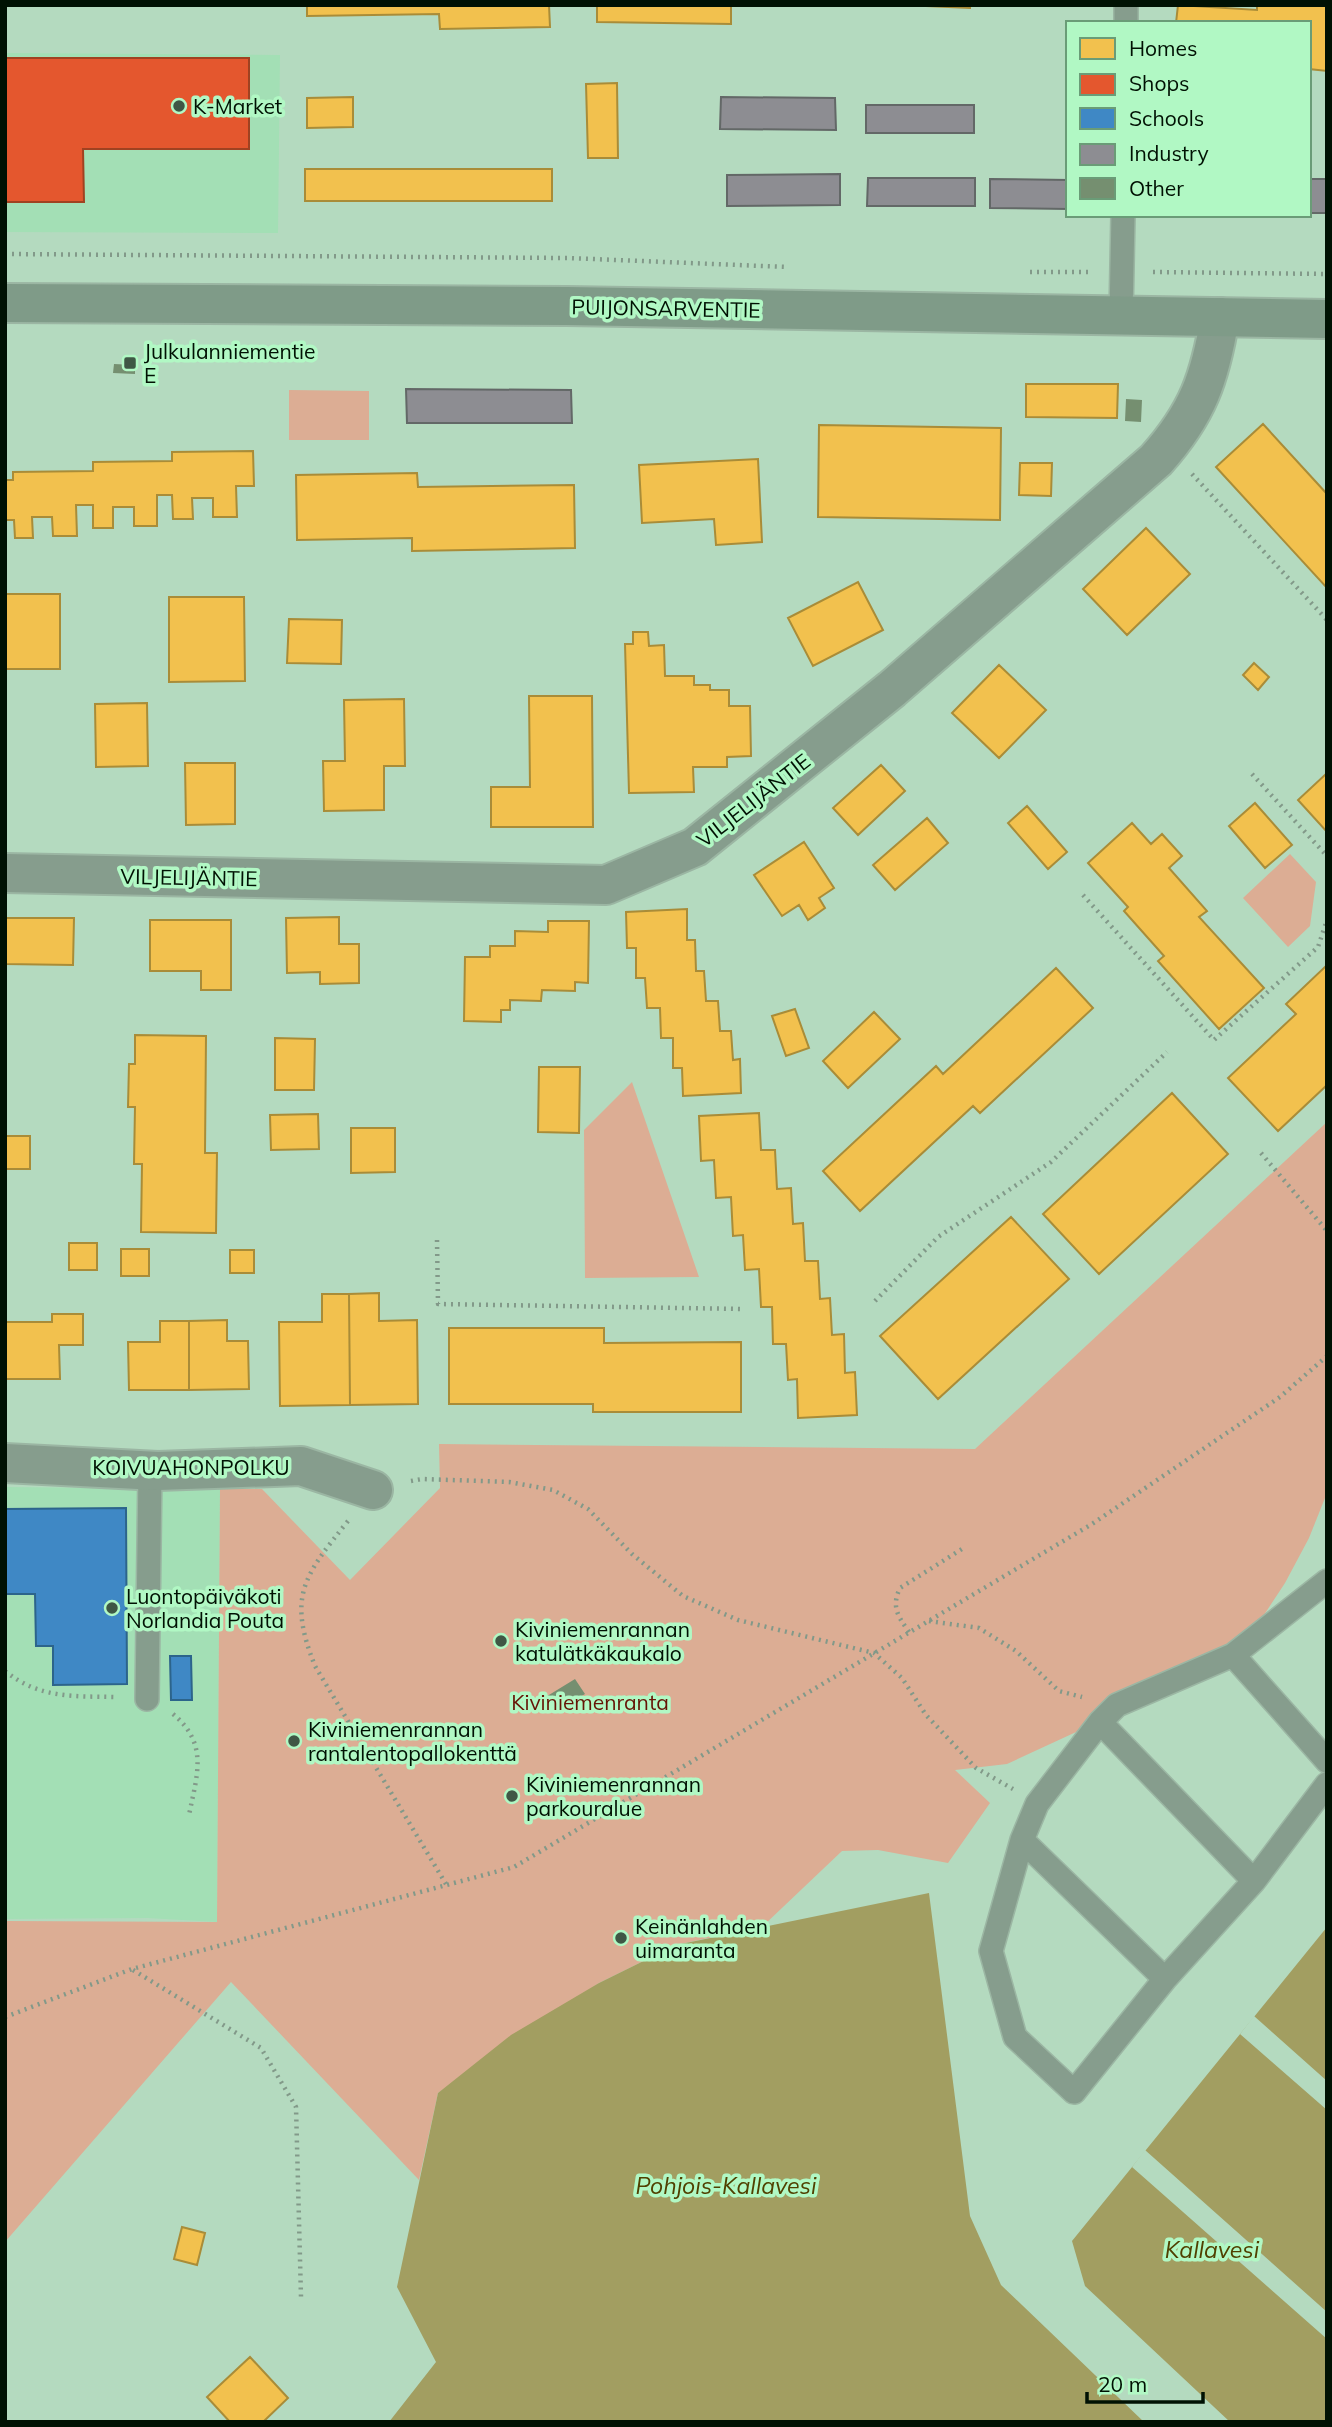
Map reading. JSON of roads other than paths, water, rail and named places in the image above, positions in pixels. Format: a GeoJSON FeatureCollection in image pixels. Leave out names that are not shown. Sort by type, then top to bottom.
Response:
{"type":"FeatureCollection","features":[{"type":"Feature","properties":{"kind":"main road","name":"PUIJONSARVENTIE"},"geometry":{"type":"LineString","coordinates":[[5,303],[567,306],[1327,319]]}},
{"type":"Feature","properties":{"kind":"street","name":"VILJELIJÄNTIE"},"geometry":{"type":"LineString","coordinates":[[5,873],[606,885],[695,847],[892,689],[1168,447],[1191,414],[1211,371],[1220,317]]}},
{"type":"Feature","properties":{"kind":"street","name":"KOIVUAHONPOLKU"},"geometry":{"type":"LineString","coordinates":[[5,1463],[150,1470],[302,1466],[373,1490]]}},
{"type":"Feature","properties":{"kind":"lane"},"geometry":{"type":"LineString","coordinates":[[1121,316],[1123,217]]}},
{"type":"Feature","properties":{"kind":"lane"},"geometry":{"type":"LineString","coordinates":[[147,1699],[150,1470]]}},
{"type":"Feature","properties":{"kind":"lane"},"geometry":{"type":"LineString","coordinates":[[1327,1581],[1233,1655],[1118,1705],[1100,1722],[1037,1804],[1022,1840],[991,1951],[1015,2037],[1074,2092],[1165,1979],[1254,1881],[1327,1784]]}},
{"type":"Feature","properties":{"kind":"lane"},"geometry":{"type":"LineString","coordinates":[[1233,1655],[1327,1761]]}},
{"type":"Feature","properties":{"kind":"lane"},"geometry":{"type":"LineString","coordinates":[[1100,1722],[1254,1881]]}},
{"type":"Feature","properties":{"kind":"lane"},"geometry":{"type":"LineString","coordinates":[[1022,1840],[1165,1979]]}},
{"type":"Feature","properties":{"kind":"water","name":"Pohjois-Kallavesi"},"geometry":{"type":"Polygon","coordinates":[[[929,1893],[970,2216],[1001,2285],[1144,2422],[389,2422],[436,2362],[397,2287],[438,2093],[511,2035],[599,1983],[676,1945],[929,1893]]]}},
{"type":"Feature","properties":{"kind":"water","name":"Kallavesi"},"geometry":{"type":"Polygon","coordinates":[[[1327,1927],[1327,2422],[1230,2422],[1085,2286],[1072,2241],[1327,1927]]]}},
{"type":"Feature","properties":{"kind":"place","name":"K-Market"},"geometry":{"type":"Point","coordinates":[179,106]}},
{"type":"Feature","properties":{"kind":"place","name":"Julkulanniementie E"},"geometry":{"type":"Point","coordinates":[130,363]}},
{"type":"Feature","properties":{"kind":"place","name":"Luontopäiväkoti Norlandia Pouta"},"geometry":{"type":"Point","coordinates":[112,1608]}},
{"type":"Feature","properties":{"kind":"place","name":"Kiviniemenrannan katulätkäkaukalo"},"geometry":{"type":"Point","coordinates":[501,1641]}},
{"type":"Feature","properties":{"kind":"place","name":"Kiviniemenrannan rantalentopallokenttä"},"geometry":{"type":"Point","coordinates":[294,1741]}},
{"type":"Feature","properties":{"kind":"place","name":"Kiviniemenrannan parkouralue"},"geometry":{"type":"Point","coordinates":[512,1796]}},
{"type":"Feature","properties":{"kind":"place","name":"Keinänlahden uimaranta"},"geometry":{"type":"Point","coordinates":[621,1938]}},
{"type":"Feature","properties":{"kind":"park label","name":"Kiviniemenranta"},"geometry":{"type":"Point","coordinates":[590,1702]}}]}
